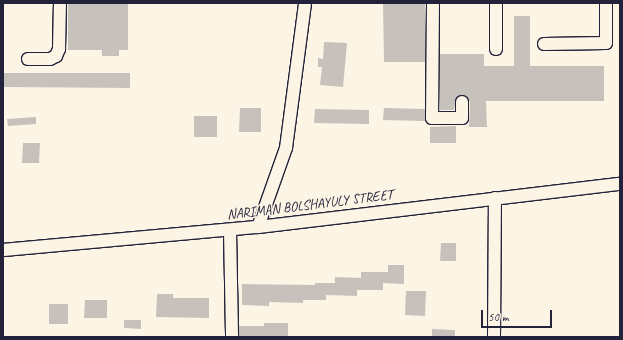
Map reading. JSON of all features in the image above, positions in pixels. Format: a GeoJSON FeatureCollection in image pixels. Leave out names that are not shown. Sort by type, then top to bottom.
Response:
{"type":"FeatureCollection","features":[{"type":"Feature","properties":{"kind":"street"},"geometry":{"type":"LineString","coordinates":[[28,60],[50,60],[56,56],[59,49],[60,3]]}},
{"type":"Feature","properties":{"kind":"street"},"geometry":{"type":"LineString","coordinates":[[258,227],[286,148],[305,3]]}},
{"type":"Feature","properties":{"kind":"street"},"geometry":{"type":"LineString","coordinates":[[433,3],[432,118],[462,118],[462,102]]}},
{"type":"Feature","properties":{"kind":"street"},"geometry":{"type":"LineString","coordinates":[[496,3],[496,49]]}},
{"type":"Feature","properties":{"kind":"street"},"geometry":{"type":"LineString","coordinates":[[544,44],[606,43],[606,3]]}},
{"type":"Feature","properties":{"kind":"street","name":"NARIMAN BOLSHAYULY STREET"},"geometry":{"type":"LineString","coordinates":[[3,250],[230,230],[620,184]]}},
{"type":"Feature","properties":{"kind":"street"},"geometry":{"type":"LineString","coordinates":[[494,198],[494,337]]}},
{"type":"Feature","properties":{"kind":"street"},"geometry":{"type":"LineString","coordinates":[[230,230],[232,337]]}},
{"type":"Feature","properties":{"kind":"building"},"geometry":{"type":"Polygon","coordinates":[[[68,3],[128,3],[128,50],[119,50],[119,56],[102,56],[102,50],[68,50],[68,3]]]}},
{"type":"Feature","properties":{"kind":"building"},"geometry":{"type":"Polygon","coordinates":[[[383,3],[425,3],[425,62],[384,62],[383,3]]]}},
{"type":"Feature","properties":{"kind":"building"},"geometry":{"type":"Polygon","coordinates":[[[514,16],[530,16],[530,66],[604,66],[604,101],[486,101],[487,127],[469,127],[470,102],[465,95],[459,95],[456,98],[454,110],[440,110],[440,54],[484,54],[484,66],[514,66],[514,16]]]}},
{"type":"Feature","properties":{"kind":"building"},"geometry":{"type":"Polygon","coordinates":[[[324,42],[347,43],[343,87],[320,85],[322,67],[318,67],[318,58],[323,59],[324,42]]]}},
{"type":"Feature","properties":{"kind":"building"},"geometry":{"type":"Polygon","coordinates":[[[3,73],[130,73],[130,88],[3,87],[3,73]]]}},
{"type":"Feature","properties":{"kind":"building"},"geometry":{"type":"Polygon","coordinates":[[[240,108],[261,108],[261,132],[239,132],[240,108]]]}},
{"type":"Feature","properties":{"kind":"building"},"geometry":{"type":"Polygon","coordinates":[[[384,108],[425,109],[425,121],[383,120],[384,108]]]}},
{"type":"Feature","properties":{"kind":"building"},"geometry":{"type":"Polygon","coordinates":[[[315,109],[369,110],[369,124],[314,123],[315,109]]]}},
{"type":"Feature","properties":{"kind":"building"},"geometry":{"type":"Polygon","coordinates":[[[194,116],[217,116],[217,137],[194,137],[194,116]]]}},
{"type":"Feature","properties":{"kind":"building"},"geometry":{"type":"Polygon","coordinates":[[[36,117],[36,124],[8,126],[7,119],[36,117]]]}},
{"type":"Feature","properties":{"kind":"building"},"geometry":{"type":"Polygon","coordinates":[[[456,126],[456,143],[430,143],[430,127],[456,126]]]}},
{"type":"Feature","properties":{"kind":"building"},"geometry":{"type":"Polygon","coordinates":[[[23,143],[40,143],[39,163],[22,163],[23,143]]]}},
{"type":"Feature","properties":{"kind":"building"},"geometry":{"type":"Polygon","coordinates":[[[441,243],[456,243],[456,261],[440,261],[441,243]]]}},
{"type":"Feature","properties":{"kind":"building"},"geometry":{"type":"Polygon","coordinates":[[[388,265],[404,265],[404,284],[383,283],[383,290],[357,290],[357,296],[326,295],[326,300],[303,300],[303,303],[269,302],[269,306],[242,305],[242,284],[315,285],[315,283],[335,283],[335,277],[361,278],[361,272],[388,272],[388,265]]]}},
{"type":"Feature","properties":{"kind":"building"},"geometry":{"type":"Polygon","coordinates":[[[406,291],[426,291],[425,316],[405,315],[406,291]]]}},
{"type":"Feature","properties":{"kind":"building"},"geometry":{"type":"Polygon","coordinates":[[[157,294],[173,294],[173,298],[209,298],[209,318],[156,317],[157,294]]]}},
{"type":"Feature","properties":{"kind":"building"},"geometry":{"type":"Polygon","coordinates":[[[85,300],[107,300],[107,318],[84,318],[85,300]]]}},
{"type":"Feature","properties":{"kind":"building"},"geometry":{"type":"Polygon","coordinates":[[[49,304],[68,304],[68,324],[49,324],[49,304]]]}},
{"type":"Feature","properties":{"kind":"building"},"geometry":{"type":"Polygon","coordinates":[[[124,320],[141,320],[141,329],[124,328],[124,320]]]}},
{"type":"Feature","properties":{"kind":"building"},"geometry":{"type":"Polygon","coordinates":[[[264,323],[288,323],[288,337],[239,337],[239,326],[264,326],[264,323]]]}},
{"type":"Feature","properties":{"kind":"building"},"geometry":{"type":"Polygon","coordinates":[[[432,329],[455,330],[455,337],[432,337],[432,329]]]}}]}
